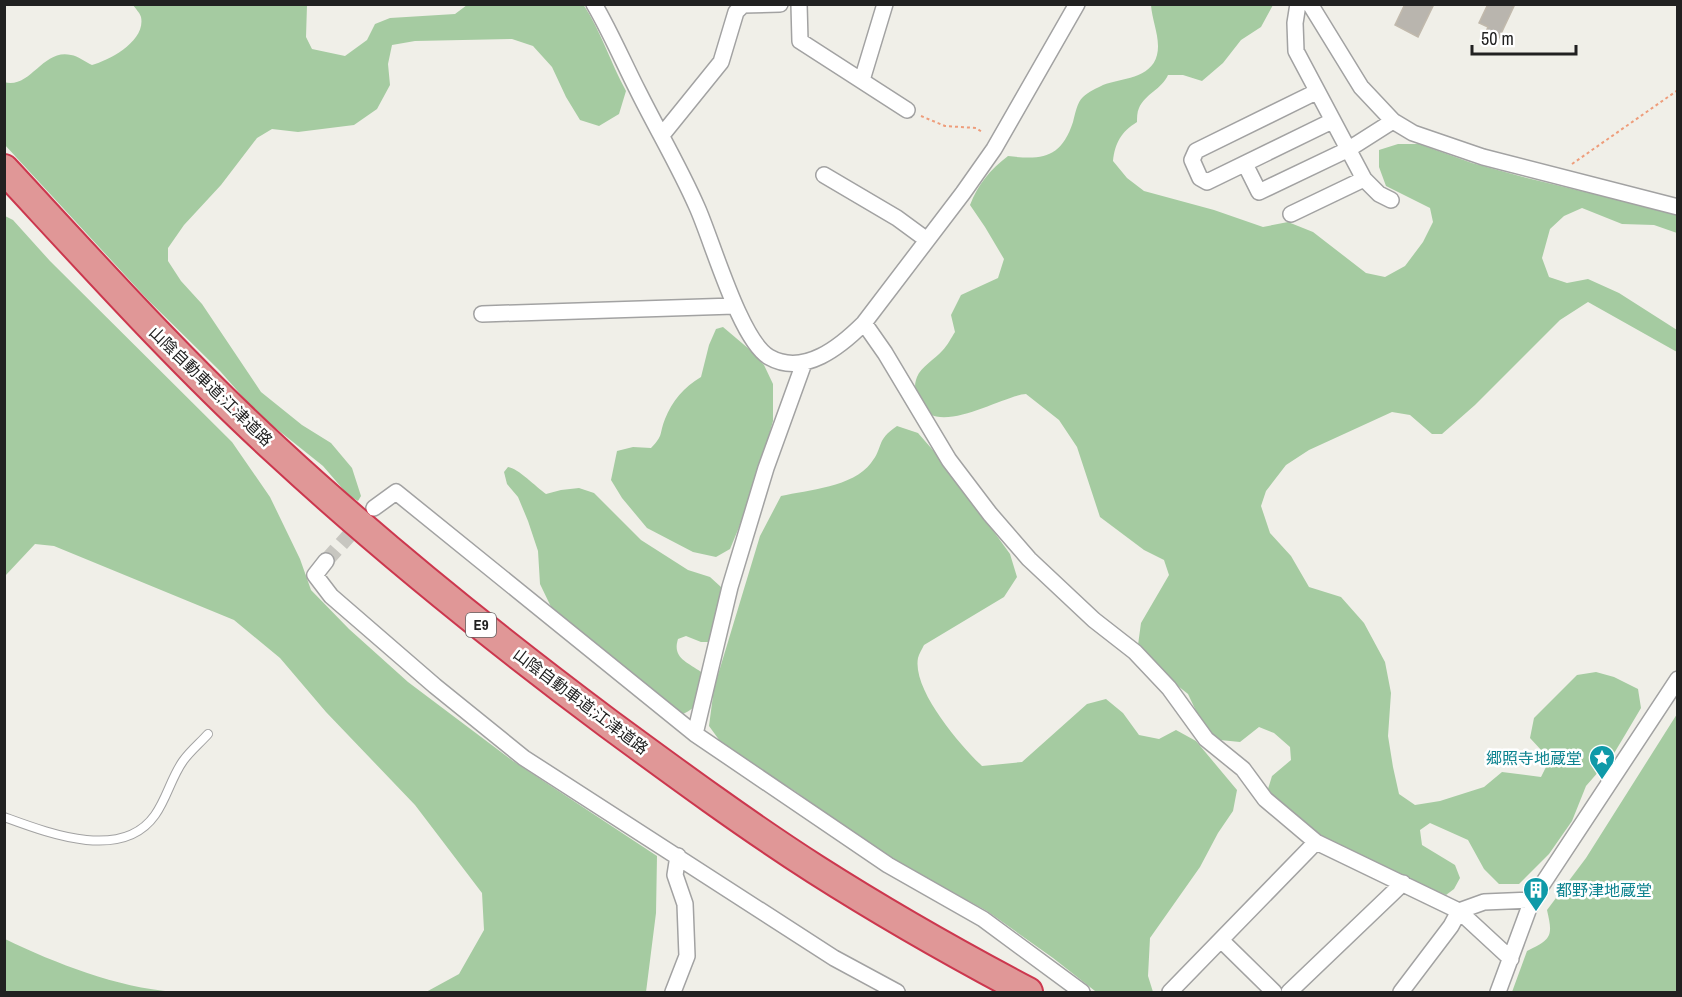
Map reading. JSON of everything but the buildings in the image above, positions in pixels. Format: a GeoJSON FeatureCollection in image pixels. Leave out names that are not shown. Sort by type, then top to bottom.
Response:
{"type":"FeatureCollection","features":[{"type":"Feature","properties":{"kind":"highway","name":"山陰自動車道;江津道路"},"geometry":{"type":"LineString","coordinates":[[4,169],[133,309],[275,449],[412,571],[596,714],[688,782],[814,868],[954,953],[1028,993]]}},
{"type":"Feature","properties":{"kind":"street"},"geometry":{"type":"LineString","coordinates":[[594,4],[697,206],[734,306],[758,348],[769,357],[787,363],[804,363],[828,352],[864,323],[994,149],[1077,4]]}},
{"type":"Feature","properties":{"kind":"street"},"geometry":{"type":"LineString","coordinates":[[662,135],[721,62],[736,12],[743,5],[780,4]]}},
{"type":"Feature","properties":{"kind":"street"},"geometry":{"type":"LineString","coordinates":[[799,4],[800,41],[907,110]]}},
{"type":"Feature","properties":{"kind":"street"},"geometry":{"type":"LineString","coordinates":[[862,80],[885,4]]}},
{"type":"Feature","properties":{"kind":"street"},"geometry":{"type":"LineString","coordinates":[[1298,4],[1295,23],[1296,51],[1364,179],[1379,194],[1391,200]]}},
{"type":"Feature","properties":{"kind":"street"},"geometry":{"type":"LineString","coordinates":[[1310,4],[1361,87],[1393,121],[1413,133],[1466,152],[1677,207]]}},
{"type":"Feature","properties":{"kind":"street"},"geometry":{"type":"LineString","coordinates":[[1316,92],[1196,151],[1192,160],[1200,178],[1207,182],[1332,121]]}},
{"type":"Feature","properties":{"kind":"street"},"geometry":{"type":"LineString","coordinates":[[1245,164],[1259,192],[1349,149],[1393,121]]}},
{"type":"Feature","properties":{"kind":"street"},"geometry":{"type":"LineString","coordinates":[[824,175],[897,218],[927,240]]}},
{"type":"Feature","properties":{"kind":"street"},"geometry":{"type":"LineString","coordinates":[[1291,214],[1364,179]]}},
{"type":"Feature","properties":{"kind":"street"},"geometry":{"type":"LineString","coordinates":[[483,314],[734,306]]}},
{"type":"Feature","properties":{"kind":"street"},"geometry":{"type":"LineString","coordinates":[[864,323],[885,353],[949,460],[990,514],[1029,559],[1094,620],[1135,652],[1169,688],[1206,739],[1243,769],[1265,799],[1316,842],[1459,911],[1510,958]]}},
{"type":"Feature","properties":{"kind":"street"},"geometry":{"type":"LineString","coordinates":[[695,734],[730,587],[766,468],[804,363]]}},
{"type":"Feature","properties":{"kind":"street"},"geometry":{"type":"LineString","coordinates":[[374,508],[396,492],[695,734],[888,865],[983,919],[1082,993]]}},
{"type":"Feature","properties":{"kind":"street"},"geometry":{"type":"LineString","coordinates":[[326,561],[315,575],[331,596],[435,686],[524,758],[834,958],[897,993]]}},
{"type":"Feature","properties":{"kind":"street"},"geometry":{"type":"LineString","coordinates":[[1498,993],[1532,900],[1677,679]]}},
{"type":"Feature","properties":{"kind":"street"},"geometry":{"type":"LineString","coordinates":[[1170,993],[1316,842]]}},
{"type":"Feature","properties":{"kind":"street"},"geometry":{"type":"LineString","coordinates":[[673,993],[687,956],[685,904],[675,875],[678,856]]}},
{"type":"Feature","properties":{"kind":"street"},"geometry":{"type":"LineString","coordinates":[[1289,993],[1403,883]]}},
{"type":"Feature","properties":{"kind":"street"},"geometry":{"type":"LineString","coordinates":[[1401,993],[1459,911],[1484,902],[1532,900]]}},
{"type":"Feature","properties":{"kind":"street"},"geometry":{"type":"LineString","coordinates":[[1222,941],[1274,993]]}},
{"type":"Feature","properties":{"kind":"lane"},"geometry":{"type":"LineString","coordinates":[[4,817],[77,838],[98,841],[126,837],[149,823],[157,813],[182,762],[208,734]]}},
{"type":"Feature","properties":{"kind":"path"},"geometry":{"type":"LineString","coordinates":[[1560,177],[1570,166],[1614,133],[1636,121],[1677,90]]}},
{"type":"Feature","properties":{"kind":"path"},"geometry":{"type":"LineString","coordinates":[[907,110],[945,126],[976,128],[982,132]]}},
{"type":"Feature","properties":{"kind":"green space"},"geometry":{"type":"Polygon","coordinates":[[[583,4],[626,91],[619,114],[599,126],[580,120],[552,67],[533,46],[512,39],[415,41],[392,45],[388,64],[390,85],[377,109],[354,125],[298,132],[272,129],[257,138],[221,185],[184,225],[168,248],[168,261],[181,281],[202,304],[261,392],[302,425],[331,443],[352,468],[361,496],[358,501],[348,495],[323,466],[258,414],[220,371],[147,299],[4,144],[4,82],[13,83],[22,80],[52,57],[61,54],[74,56],[92,65],[117,54],[138,34],[141,26],[141,17],[133,5],[307,5],[306,37],[312,49],[345,56],[367,40],[375,24],[390,18],[455,14],[467,5],[583,4]]]}},
{"type":"Feature","properties":{"kind":"green space"},"geometry":{"type":"Polygon","coordinates":[[[1151,5],[1273,5],[1261,27],[1241,40],[1223,63],[1202,81],[1183,75],[1168,75],[1142,103],[1138,111],[1137,122],[1120,138],[1113,161],[1127,178],[1144,191],[1214,210],[1263,227],[1288,222],[1313,232],[1366,273],[1385,277],[1405,266],[1423,242],[1433,222],[1430,208],[1386,186],[1379,167],[1379,150],[1398,144],[1419,144],[1472,163],[1527,178],[1677,214],[1677,233],[1654,225],[1622,224],[1582,208],[1564,216],[1550,229],[1542,258],[1549,277],[1567,283],[1588,279],[1619,293],[1677,330],[1677,352],[1588,302],[1560,320],[1475,405],[1442,434],[1432,434],[1410,415],[1392,412],[1309,450],[1286,465],[1266,491],[1261,506],[1270,533],[1291,556],[1309,587],[1341,597],[1364,623],[1385,662],[1391,693],[1388,736],[1393,767],[1399,794],[1415,805],[1440,801],[1484,787],[1502,772],[1541,777],[1548,763],[1542,751],[1530,738],[1534,718],[1577,675],[1596,672],[1614,677],[1638,689],[1641,708],[1613,755],[1586,786],[1572,821],[1549,854],[1519,884],[1499,884],[1484,869],[1468,840],[1430,823],[1420,830],[1422,845],[1455,865],[1460,878],[1454,889],[1446,895],[1316,833],[1278,801],[1268,789],[1272,776],[1291,760],[1290,747],[1274,733],[1259,727],[1240,742],[1220,740],[1203,726],[1188,694],[1158,670],[1138,645],[1141,623],[1169,575],[1164,560],[1144,550],[1100,517],[1077,447],[1059,420],[1026,394],[954,416],[940,417],[928,413],[920,403],[915,387],[917,377],[925,366],[944,349],[955,332],[951,315],[961,295],[998,278],[1004,259],[970,205],[977,190],[990,172],[1008,156],[1040,157],[1056,150],[1068,134],[1079,102],[1087,93],[1149,69],[1154,63],[1158,49],[1151,5]]]}},
{"type":"Feature","properties":{"kind":"green space"},"geometry":{"type":"Polygon","coordinates":[[[5,216],[13,220],[50,261],[232,442],[270,497],[300,559],[311,590],[349,629],[408,682],[513,761],[657,856],[656,913],[646,992],[426,992],[459,974],[484,930],[482,893],[415,805],[326,712],[280,658],[234,620],[54,546],[35,544],[5,576],[5,216]]]}},
{"type":"Feature","properties":{"kind":"green space"},"geometry":{"type":"Polygon","coordinates":[[[723,327],[764,365],[773,384],[773,421],[752,496],[730,549],[716,557],[693,552],[647,528],[622,498],[611,480],[617,451],[633,447],[651,448],[658,440],[675,400],[701,377],[709,345],[716,329],[723,327]]]}},
{"type":"Feature","properties":{"kind":"green space"},"geometry":{"type":"Polygon","coordinates":[[[897,426],[918,433],[945,464],[1010,554],[1017,577],[1004,597],[924,645],[918,658],[918,671],[930,701],[973,757],[982,766],[1022,762],[1087,704],[1106,699],[1123,713],[1139,735],[1159,739],[1176,730],[1196,741],[1237,790],[1233,811],[1200,867],[1150,938],[1148,976],[1153,992],[1095,991],[987,911],[865,842],[795,791],[725,748],[709,726],[714,688],[760,536],[781,496],[829,486],[863,471],[875,457],[885,436],[897,426]]]}},
{"type":"Feature","properties":{"kind":"green space"},"geometry":{"type":"Polygon","coordinates":[[[508,467],[522,474],[546,494],[579,488],[594,493],[641,540],[688,570],[710,577],[721,587],[723,599],[709,642],[701,642],[686,636],[678,639],[679,655],[701,672],[700,698],[687,712],[680,715],[553,611],[540,584],[538,551],[528,521],[518,497],[507,484],[504,472],[508,467]]]}},
{"type":"Feature","properties":{"kind":"green space"},"geometry":{"type":"Polygon","coordinates":[[[1677,714],[1677,992],[1512,992],[1527,951],[1542,943],[1549,936],[1547,910],[1586,858],[1677,714]]]}},
{"type":"Feature","properties":{"kind":"green space"},"geometry":{"type":"Polygon","coordinates":[[[5,939],[45,957],[109,980],[174,992],[5,992],[5,939]]]}},
{"type":"Feature","properties":{"kind":"tunnel"},"geometry":{"type":"LineString","coordinates":[[326,561],[362,521]]}},
{"type":"Feature","properties":{"kind":"place","name":"郷照寺地蔵堂"},"geometry":{"type":"Point","coordinates":[1602,781]}},
{"type":"Feature","properties":{"kind":"place","name":"都野津地蔵堂"},"geometry":{"type":"Point","coordinates":[1536,913]}}]}
